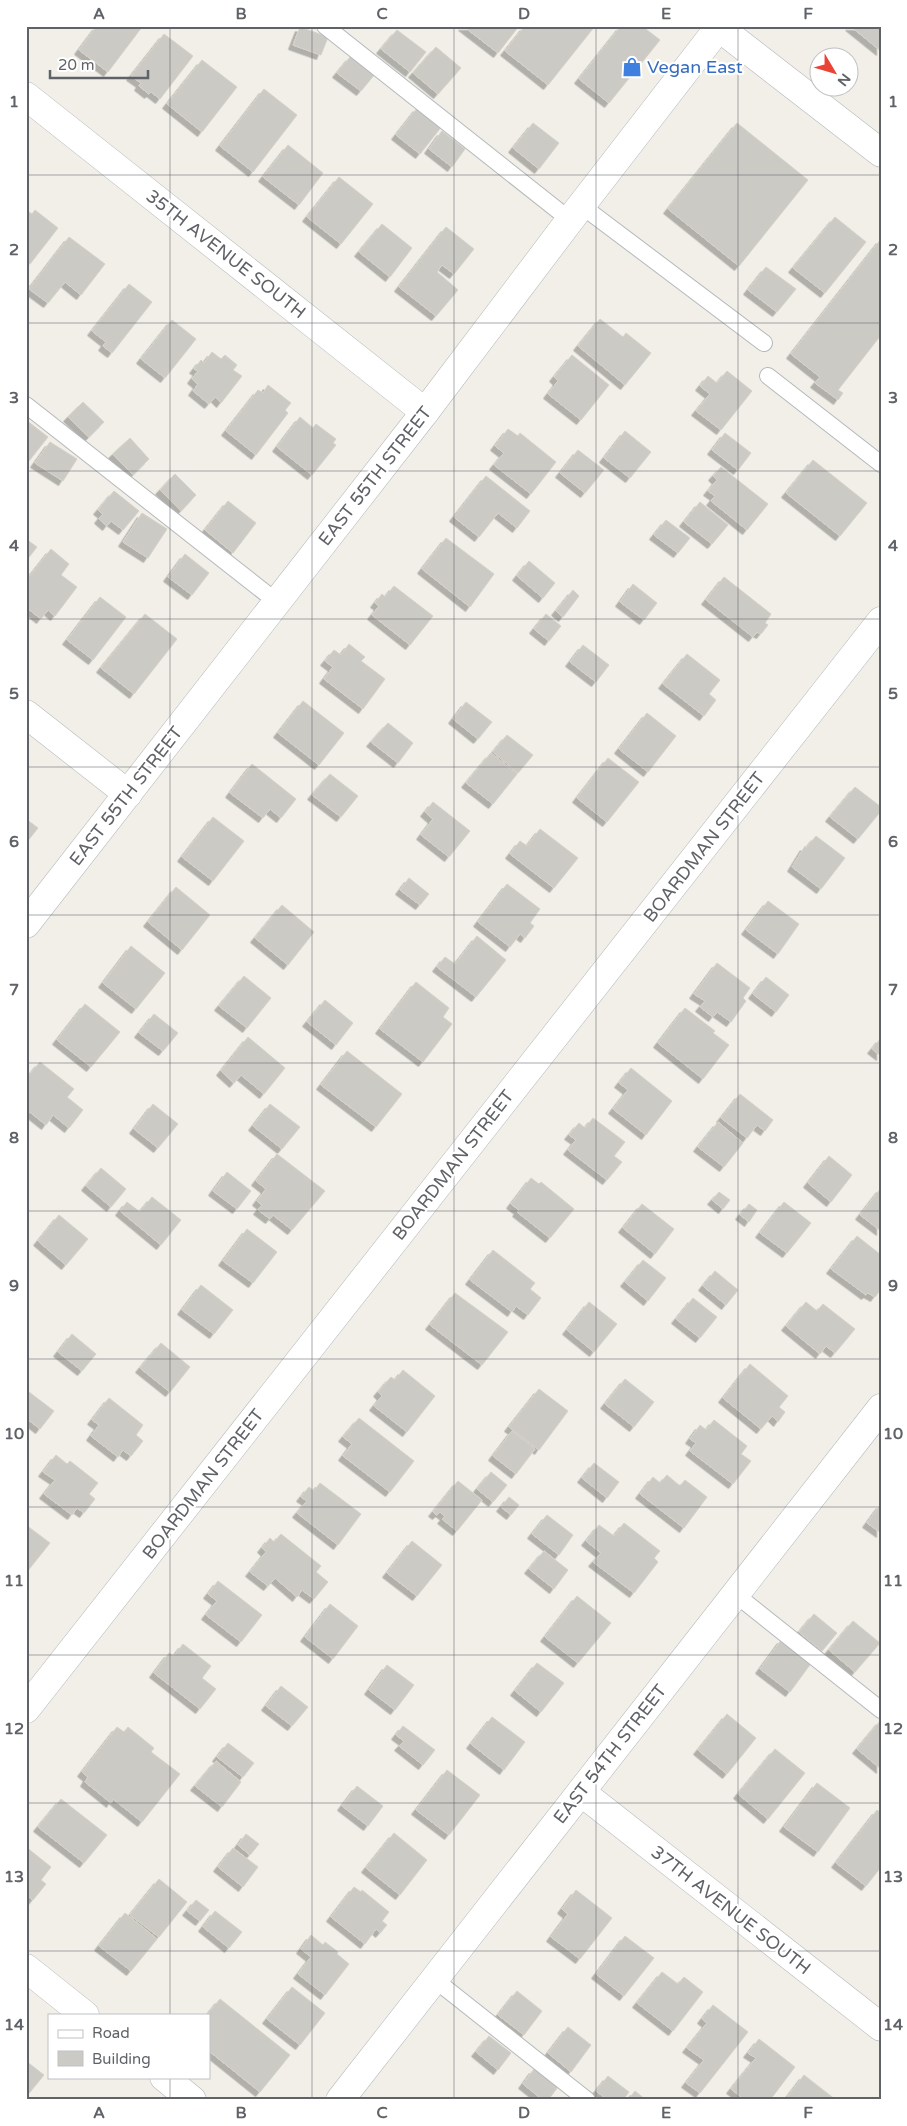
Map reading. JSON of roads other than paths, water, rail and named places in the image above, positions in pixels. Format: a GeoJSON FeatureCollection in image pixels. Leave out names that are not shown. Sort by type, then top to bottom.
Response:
{"type":"FeatureCollection","features":[{"type":"Feature","properties":{"kind":"street","name":"EAST 55TH STREET"},"geometry":{"type":"LineString","coordinates":[[26,924],[425,412],[719,27]]}},
{"type":"Feature","properties":{"kind":"street"},"geometry":{"type":"LineString","coordinates":[[719,27],[881,152]]}},
{"type":"Feature","properties":{"kind":"street","name":"35TH AVENUE SOUTH"},"geometry":{"type":"LineString","coordinates":[[26,96],[425,412]]}},
{"type":"Feature","properties":{"kind":"street","name":"BOARDMAN STREET"},"geometry":{"type":"LineString","coordinates":[[26,1710],[881,621]]}},
{"type":"Feature","properties":{"kind":"street"},"geometry":{"type":"LineString","coordinates":[[26,714],[128,794]]}},
{"type":"Feature","properties":{"kind":"street","name":"EAST 54TH STREET"},"geometry":{"type":"LineString","coordinates":[[340,2100],[881,1408]]}},
{"type":"Feature","properties":{"kind":"street","name":"37TH AVENUE SOUTH"},"geometry":{"type":"LineString","coordinates":[[581,1792],[881,2027]]}},
{"type":"Feature","properties":{"kind":"street"},"geometry":{"type":"LineString","coordinates":[[26,1968],[84,2014]]}},
{"type":"Feature","properties":{"kind":"street"},"geometry":{"type":"LineString","coordinates":[[165,2078],[192,2100]]}},
{"type":"Feature","properties":{"kind":"lane"},"geometry":{"type":"LineString","coordinates":[[326,26],[576,213],[764,343]]}},
{"type":"Feature","properties":{"kind":"lane"},"geometry":{"type":"LineString","coordinates":[[768,376],[881,464]]}},
{"type":"Feature","properties":{"kind":"lane"},"geometry":{"type":"LineString","coordinates":[[26,405],[277,602]]}},
{"type":"Feature","properties":{"kind":"lane"},"geometry":{"type":"LineString","coordinates":[[735,1594],[881,1710]]}},
{"type":"Feature","properties":{"kind":"lane"},"geometry":{"type":"LineString","coordinates":[[434,1979],[587,2100]]}},
{"type":"Feature","properties":{"kind":"place","name":"Vegan East"},"geometry":{"type":"Point","coordinates":[632,67]}}]}
